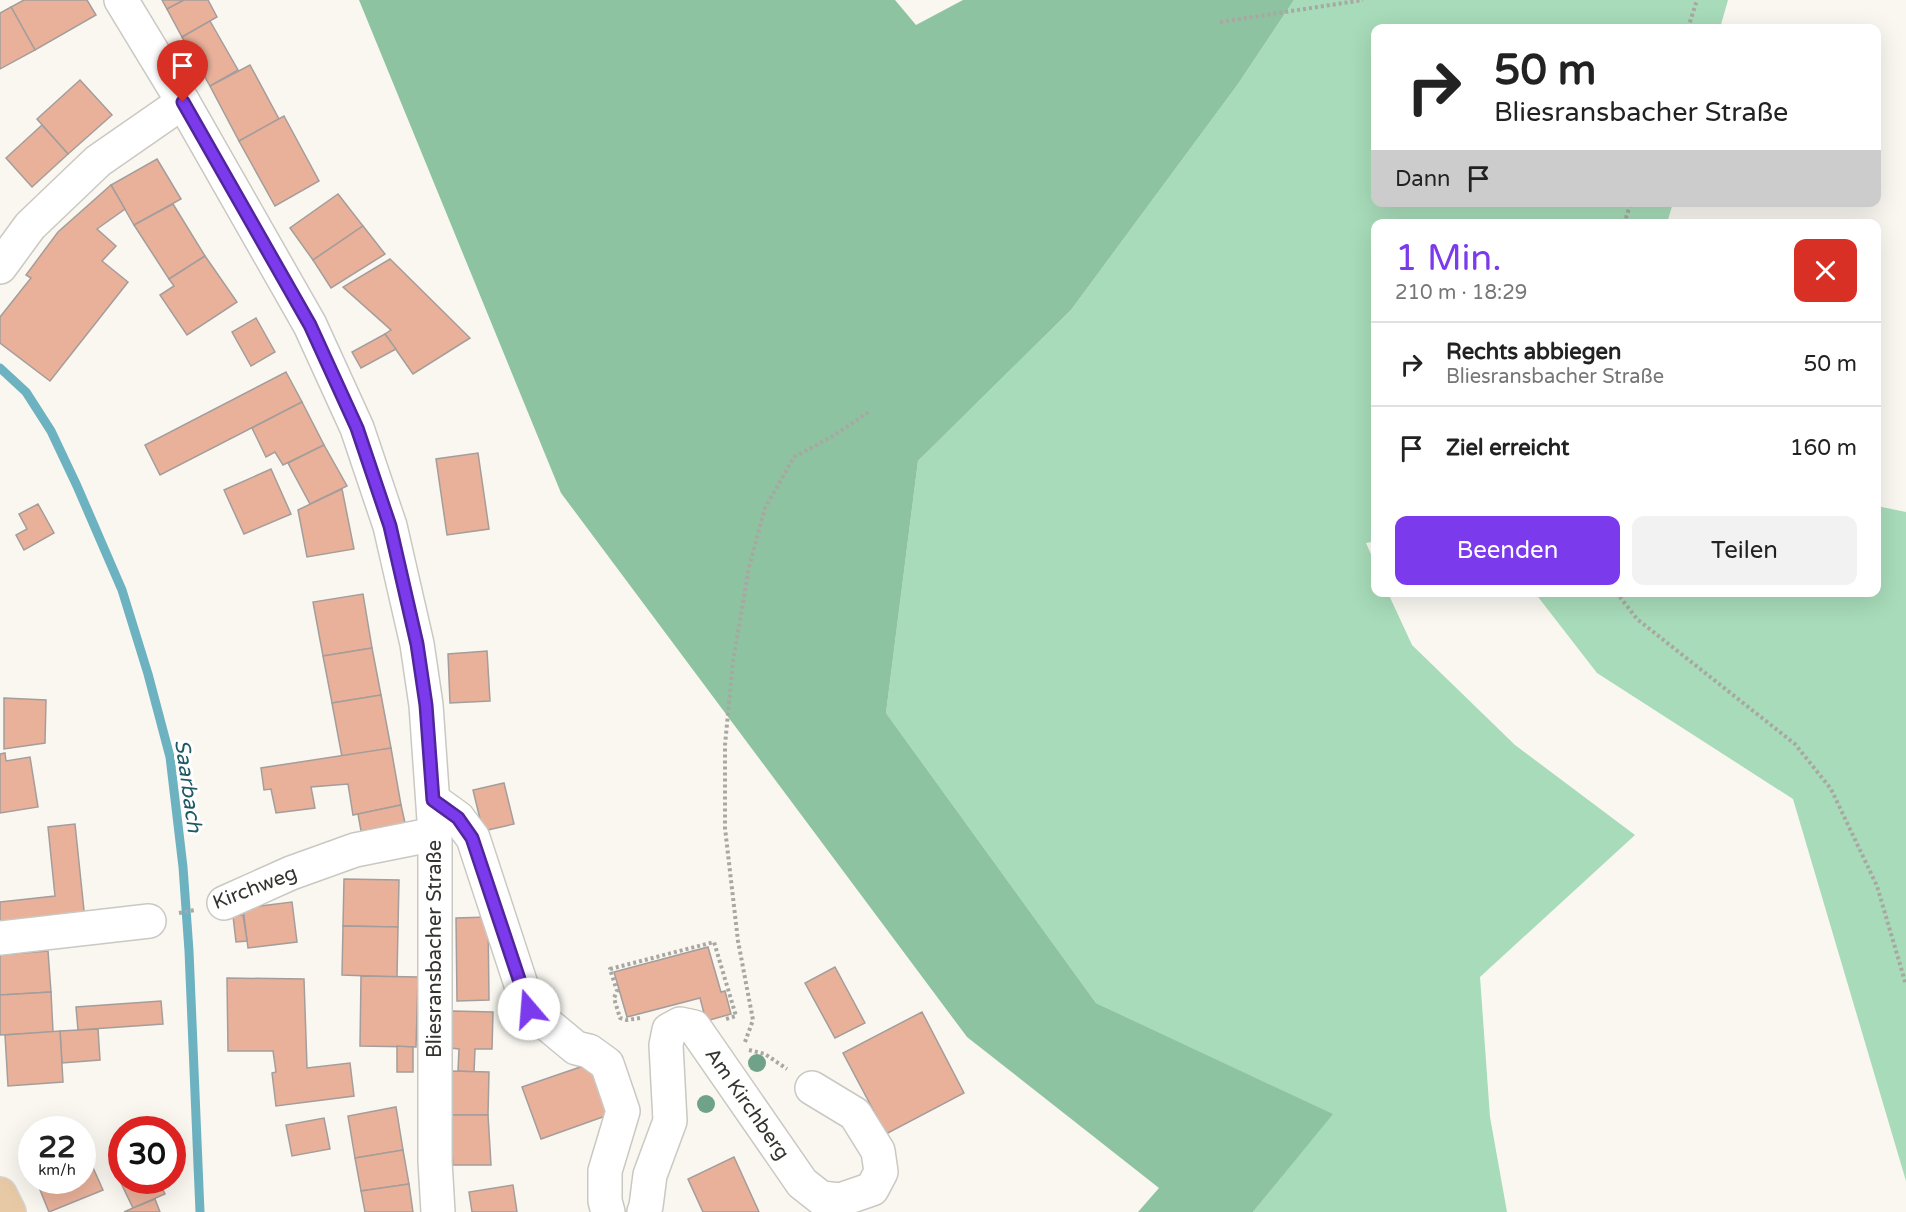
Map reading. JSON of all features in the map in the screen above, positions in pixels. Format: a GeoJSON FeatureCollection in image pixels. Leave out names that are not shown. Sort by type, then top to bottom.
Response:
{"type":"FeatureCollection","features":[{"type":"Feature","properties":{"kind":"main road"},"geometry":{"type":"LineString","coordinates":[[0,1194],[9,1212]]}},
{"type":"Feature","properties":{"kind":"street","name":"Bliesransbacher Straße"},"geometry":{"type":"LineString","coordinates":[[121,0],[183,102],[310,325],[357,428],[390,526],[417,644],[426,705],[433,800],[435,834],[435,1161],[438,1212]]}},
{"type":"Feature","properties":{"kind":"street"},"geometry":{"type":"LineString","coordinates":[[0,267],[30,226],[98,161],[183,102]]}},
{"type":"Feature","properties":{"kind":"street"},"geometry":{"type":"LineString","coordinates":[[433,800],[458,818],[472,838],[529,1009],[576,1048],[589,1051],[607,1064],[623,1111],[605,1171],[605,1201],[608,1212]]}},
{"type":"Feature","properties":{"kind":"street","name":"Kirchweg"},"geometry":{"type":"LineString","coordinates":[[224,903],[291,873],[355,850],[435,834]]}},
{"type":"Feature","properties":{"kind":"street"},"geometry":{"type":"LineString","coordinates":[[0,938],[149,921]]}},
{"type":"Feature","properties":{"kind":"street","name":"Am Kirchberg"},"geometry":{"type":"LineString","coordinates":[[644,1212],[650,1175],[670,1121],[666,1045],[669,1030],[680,1024],[694,1027],[795,1173],[808,1188],[821,1197],[840,1200],[872,1189],[881,1172],[878,1151],[855,1114],[812,1088]]}},
{"type":"Feature","properties":{"kind":"path"},"geometry":{"type":"LineString","coordinates":[[1220,22],[1363,0]]}},
{"type":"Feature","properties":{"kind":"path"},"geometry":{"type":"LineString","coordinates":[[1689,24],[1697,0]]}},
{"type":"Feature","properties":{"kind":"path"},"geometry":{"type":"LineString","coordinates":[[812,1088],[765,1054],[742,1048],[753,1020],[738,941],[725,828],[726,734],[733,661],[749,567],[765,508],[794,457],[833,436],[870,411]]}},
{"type":"Feature","properties":{"kind":"path"},"geometry":{"type":"LineString","coordinates":[[1620,597],[1637,619],[1795,744],[1831,789],[1877,886],[1906,985]]}},
{"type":"Feature","properties":{"kind":"path","name":"Kirchweg"},"geometry":{"type":"LineString","coordinates":[[149,921],[224,903]]}},
{"type":"Feature","properties":{"kind":"path"},"geometry":{"type":"LineString","coordinates":[[633,1019],[620,1018],[614,998],[617,991],[610,969],[714,942],[736,1016],[717,1021]]}},
{"type":"Feature","properties":{"kind":"green space"},"geometry":{"type":"Polygon","coordinates":[[[359,0],[895,0],[916,25],[963,0],[1294,0],[1238,84],[1071,310],[918,461],[886,713],[1096,1003],[1333,1114],[1253,1212],[1138,1212],[1159,1188],[967,1037],[561,493],[359,0]]]}},
{"type":"Feature","properties":{"kind":"green space"},"geometry":{"type":"Polygon","coordinates":[[[1294,0],[1728,0],[1721,24],[1371,24],[1371,207],[1672,207],[1668,219],[1371,219],[1371,542],[1366,543],[1371,554],[1371,597],[1390,597],[1412,645],[1515,745],[1635,835],[1480,977],[1490,1117],[1507,1212],[1253,1212],[1332,1114],[1096,1003],[886,713],[918,461],[1071,310],[1238,84],[1294,0]]]}},
{"type":"Feature","properties":{"kind":"green space"},"geometry":{"type":"Polygon","coordinates":[[[1881,507],[1906,512],[1906,1181],[1793,799],[1597,673],[1538,597],[1881,597],[1881,507]]]}},
{"type":"Feature","properties":{"kind":"building"},"geometry":{"type":"Polygon","coordinates":[[[24,0],[87,0],[96,15],[35,50],[11,7],[24,0]]]}},
{"type":"Feature","properties":{"kind":"building"},"geometry":{"type":"Polygon","coordinates":[[[162,0],[184,0],[167,9],[162,0]]]}},
{"type":"Feature","properties":{"kind":"building"},"geometry":{"type":"Polygon","coordinates":[[[184,0],[208,0],[217,17],[182,37],[167,9],[184,0]]]}},
{"type":"Feature","properties":{"kind":"building"},"geometry":{"type":"Polygon","coordinates":[[[11,7],[35,50],[0,69],[0,13],[11,7]]]}},
{"type":"Feature","properties":{"kind":"building"},"geometry":{"type":"Polygon","coordinates":[[[210,21],[238,70],[210,86],[182,37],[210,21]]]}},
{"type":"Feature","properties":{"kind":"building"},"geometry":{"type":"Polygon","coordinates":[[[250,65],[279,119],[239,141],[210,86],[250,65]]]}},
{"type":"Feature","properties":{"kind":"building"},"geometry":{"type":"Polygon","coordinates":[[[80,80],[112,115],[68,154],[37,119],[80,80]]]}},
{"type":"Feature","properties":{"kind":"building"},"geometry":{"type":"Polygon","coordinates":[[[284,116],[319,181],[275,206],[239,141],[284,116]]]}},
{"type":"Feature","properties":{"kind":"building"},"geometry":{"type":"Polygon","coordinates":[[[42,125],[68,154],[32,187],[6,158],[42,125]]]}},
{"type":"Feature","properties":{"kind":"building"},"geometry":{"type":"Polygon","coordinates":[[[157,159],[181,199],[134,225],[111,185],[157,159]]]}},
{"type":"Feature","properties":{"kind":"building"},"geometry":{"type":"Polygon","coordinates":[[[111,185],[125,209],[97,229],[116,246],[102,261],[128,282],[50,381],[0,343],[0,317],[31,278],[26,275],[58,232],[111,185]]]}},
{"type":"Feature","properties":{"kind":"building"},"geometry":{"type":"Polygon","coordinates":[[[338,194],[363,226],[313,260],[290,228],[338,194]]]}},
{"type":"Feature","properties":{"kind":"building"},"geometry":{"type":"Polygon","coordinates":[[[173,204],[205,256],[169,279],[134,225],[173,204]]]}},
{"type":"Feature","properties":{"kind":"building"},"geometry":{"type":"Polygon","coordinates":[[[363,226],[385,254],[331,288],[313,260],[363,226]]]}},
{"type":"Feature","properties":{"kind":"building"},"geometry":{"type":"Polygon","coordinates":[[[205,256],[237,302],[187,335],[160,295],[174,286],[169,279],[205,256]]]}},
{"type":"Feature","properties":{"kind":"building"},"geometry":{"type":"Polygon","coordinates":[[[390,259],[470,338],[413,374],[385,334],[391,330],[343,287],[390,259]]]}},
{"type":"Feature","properties":{"kind":"building"},"geometry":{"type":"Polygon","coordinates":[[[256,318],[275,352],[251,366],[232,332],[256,318]]]}},
{"type":"Feature","properties":{"kind":"building"},"geometry":{"type":"Polygon","coordinates":[[[385,334],[396,349],[361,368],[352,352],[385,334]]]}},
{"type":"Feature","properties":{"kind":"building"},"geometry":{"type":"Polygon","coordinates":[[[286,372],[302,402],[160,475],[145,445],[286,372]]]}},
{"type":"Feature","properties":{"kind":"building"},"geometry":{"type":"Polygon","coordinates":[[[302,402],[324,445],[283,465],[275,452],[266,457],[252,428],[302,402]]]}},
{"type":"Feature","properties":{"kind":"building"},"geometry":{"type":"Polygon","coordinates":[[[324,445],[347,486],[310,504],[288,463],[324,445]]]}},
{"type":"Feature","properties":{"kind":"building"},"geometry":{"type":"Polygon","coordinates":[[[478,453],[489,529],[447,535],[436,459],[478,453]]]}},
{"type":"Feature","properties":{"kind":"building"},"geometry":{"type":"Polygon","coordinates":[[[271,469],[291,514],[244,534],[224,490],[271,469]]]}},
{"type":"Feature","properties":{"kind":"building"},"geometry":{"type":"Polygon","coordinates":[[[342,489],[354,549],[307,557],[298,510],[342,489]]]}},
{"type":"Feature","properties":{"kind":"building"},"geometry":{"type":"Polygon","coordinates":[[[38,504],[54,533],[24,550],[16,535],[27,529],[19,514],[38,504]]]}},
{"type":"Feature","properties":{"kind":"building"},"geometry":{"type":"Polygon","coordinates":[[[363,594],[372,648],[323,656],[313,602],[363,594]]]}},
{"type":"Feature","properties":{"kind":"building"},"geometry":{"type":"Polygon","coordinates":[[[372,648],[381,695],[332,703],[323,656],[372,648]]]}},
{"type":"Feature","properties":{"kind":"building"},"geometry":{"type":"Polygon","coordinates":[[[487,651],[490,701],[450,703],[448,654],[487,651]]]}},
{"type":"Feature","properties":{"kind":"building"},"geometry":{"type":"Polygon","coordinates":[[[381,695],[391,748],[342,757],[332,703],[381,695]]]}},
{"type":"Feature","properties":{"kind":"building"},"geometry":{"type":"Polygon","coordinates":[[[4,698],[46,700],[45,743],[4,749],[4,698]]]}},
{"type":"Feature","properties":{"kind":"building"},"geometry":{"type":"Polygon","coordinates":[[[391,748],[401,805],[353,815],[348,784],[311,787],[315,808],[276,813],[271,789],[264,790],[261,768],[391,748]]]}},
{"type":"Feature","properties":{"kind":"building"},"geometry":{"type":"Polygon","coordinates":[[[5,753],[6,761],[30,757],[38,807],[0,813],[0,754],[5,753]]]}},
{"type":"Feature","properties":{"kind":"building"},"geometry":{"type":"Polygon","coordinates":[[[504,783],[514,824],[483,831],[473,790],[504,783]]]}},
{"type":"Feature","properties":{"kind":"building"},"geometry":{"type":"Polygon","coordinates":[[[401,805],[405,823],[361,831],[358,814],[401,805]]]}},
{"type":"Feature","properties":{"kind":"building"},"geometry":{"type":"Polygon","coordinates":[[[75,824],[85,920],[0,929],[0,902],[55,896],[48,827],[75,824]]]}},
{"type":"Feature","properties":{"kind":"building"},"geometry":{"type":"Polygon","coordinates":[[[344,879],[399,880],[398,927],[343,926],[344,879]]]}},
{"type":"Feature","properties":{"kind":"building"},"geometry":{"type":"Polygon","coordinates":[[[292,902],[297,942],[248,948],[243,908],[292,902]]]}},
{"type":"Feature","properties":{"kind":"building"},"geometry":{"type":"Polygon","coordinates":[[[243,915],[247,941],[236,942],[233,916],[243,915]]]}},
{"type":"Feature","properties":{"kind":"building"},"geometry":{"type":"Polygon","coordinates":[[[488,917],[489,1000],[457,1001],[456,918],[488,917]]]}},
{"type":"Feature","properties":{"kind":"building"},"geometry":{"type":"Polygon","coordinates":[[[343,926],[398,927],[397,977],[342,975],[343,926]]]}},
{"type":"Feature","properties":{"kind":"building"},"geometry":{"type":"Polygon","coordinates":[[[708,947],[721,992],[725,991],[731,1014],[706,1021],[700,998],[627,1017],[614,972],[708,947]]]}},
{"type":"Feature","properties":{"kind":"building"},"geometry":{"type":"Polygon","coordinates":[[[48,951],[51,992],[0,995],[0,955],[48,951]]]}},
{"type":"Feature","properties":{"kind":"building"},"geometry":{"type":"Polygon","coordinates":[[[835,967],[865,1023],[835,1038],[805,983],[835,967]]]}},
{"type":"Feature","properties":{"kind":"building"},"geometry":{"type":"Polygon","coordinates":[[[361,976],[418,977],[416,1047],[360,1046],[361,976]]]}},
{"type":"Feature","properties":{"kind":"building"},"geometry":{"type":"Polygon","coordinates":[[[227,978],[304,979],[307,1068],[350,1063],[354,1096],[276,1106],[272,1073],[276,1072],[273,1051],[228,1051],[227,978]]]}},
{"type":"Feature","properties":{"kind":"building"},"geometry":{"type":"Polygon","coordinates":[[[51,992],[53,1032],[0,1035],[0,995],[51,992]]]}},
{"type":"Feature","properties":{"kind":"building"},"geometry":{"type":"Polygon","coordinates":[[[161,1001],[163,1024],[78,1030],[76,1007],[161,1001]]]}},
{"type":"Feature","properties":{"kind":"building"},"geometry":{"type":"Polygon","coordinates":[[[452,1011],[493,1012],[492,1049],[475,1049],[474,1072],[458,1071],[459,1049],[451,1048],[452,1011]]]}},
{"type":"Feature","properties":{"kind":"building"},"geometry":{"type":"Polygon","coordinates":[[[922,1012],[964,1093],[886,1134],[843,1053],[922,1012]]]}},
{"type":"Feature","properties":{"kind":"building"},"geometry":{"type":"Polygon","coordinates":[[[98,1029],[100,1060],[62,1063],[60,1031],[98,1029]]]}},
{"type":"Feature","properties":{"kind":"building"},"geometry":{"type":"Polygon","coordinates":[[[60,1031],[63,1082],[8,1086],[5,1035],[60,1031]]]}},
{"type":"Feature","properties":{"kind":"building"},"geometry":{"type":"Polygon","coordinates":[[[397,1046],[413,1047],[413,1072],[397,1072],[397,1046]]]}},
{"type":"Feature","properties":{"kind":"building"},"geometry":{"type":"Polygon","coordinates":[[[592,1063],[611,1114],[541,1139],[522,1087],[592,1063]]]}},
{"type":"Feature","properties":{"kind":"building"},"geometry":{"type":"Polygon","coordinates":[[[449,1071],[489,1072],[488,1115],[449,1115],[449,1071]]]}},
{"type":"Feature","properties":{"kind":"building"},"geometry":{"type":"Polygon","coordinates":[[[396,1107],[403,1150],[355,1158],[348,1116],[396,1107]]]}},
{"type":"Feature","properties":{"kind":"building"},"geometry":{"type":"Polygon","coordinates":[[[449,1115],[488,1115],[491,1165],[453,1165],[449,1115]]]}},
{"type":"Feature","properties":{"kind":"building"},"geometry":{"type":"Polygon","coordinates":[[[324,1118],[330,1149],[292,1156],[286,1125],[324,1118]]]}},
{"type":"Feature","properties":{"kind":"building"},"geometry":{"type":"Polygon","coordinates":[[[403,1150],[409,1184],[361,1191],[355,1158],[403,1150]]]}},
{"type":"Feature","properties":{"kind":"building"},"geometry":{"type":"Polygon","coordinates":[[[734,1157],[759,1212],[703,1212],[688,1179],[734,1157]]]}},
{"type":"Feature","properties":{"kind":"building"},"geometry":{"type":"Polygon","coordinates":[[[96,1174],[103,1190],[96,1193],[96,1174]]]}},
{"type":"Feature","properties":{"kind":"building"},"geometry":{"type":"Polygon","coordinates":[[[409,1184],[413,1212],[365,1212],[361,1191],[409,1184]]]}},
{"type":"Feature","properties":{"kind":"building"},"geometry":{"type":"Polygon","coordinates":[[[513,1185],[517,1212],[472,1212],[469,1192],[513,1185]]]}},
{"type":"Feature","properties":{"kind":"building"},"geometry":{"type":"Polygon","coordinates":[[[42,1194],[93,1194],[49,1212],[42,1194]]]}},
{"type":"Feature","properties":{"kind":"building"},"geometry":{"type":"Polygon","coordinates":[[[126,1194],[165,1194],[133,1208],[126,1194]]]}},
{"type":"Feature","properties":{"kind":"building"},"geometry":{"type":"Polygon","coordinates":[[[155,1199],[160,1212],[124,1212],[133,1208],[155,1199]]]}},
{"type":"Feature","properties":{"kind":"waterway","name":"Saarbach"},"geometry":{"type":"LineString","coordinates":[[0,368],[26,392],[51,431],[77,486],[122,590],[170,757],[183,867],[189,951],[200,1212]]}},
{"type":"Feature","properties":{"kind":"route"},"geometry":{"type":"LineString","coordinates":[[183,102],[310,325],[357,428],[390,526],[417,644],[426,705],[433,800],[458,818],[472,838],[529,1009]]}}]}
